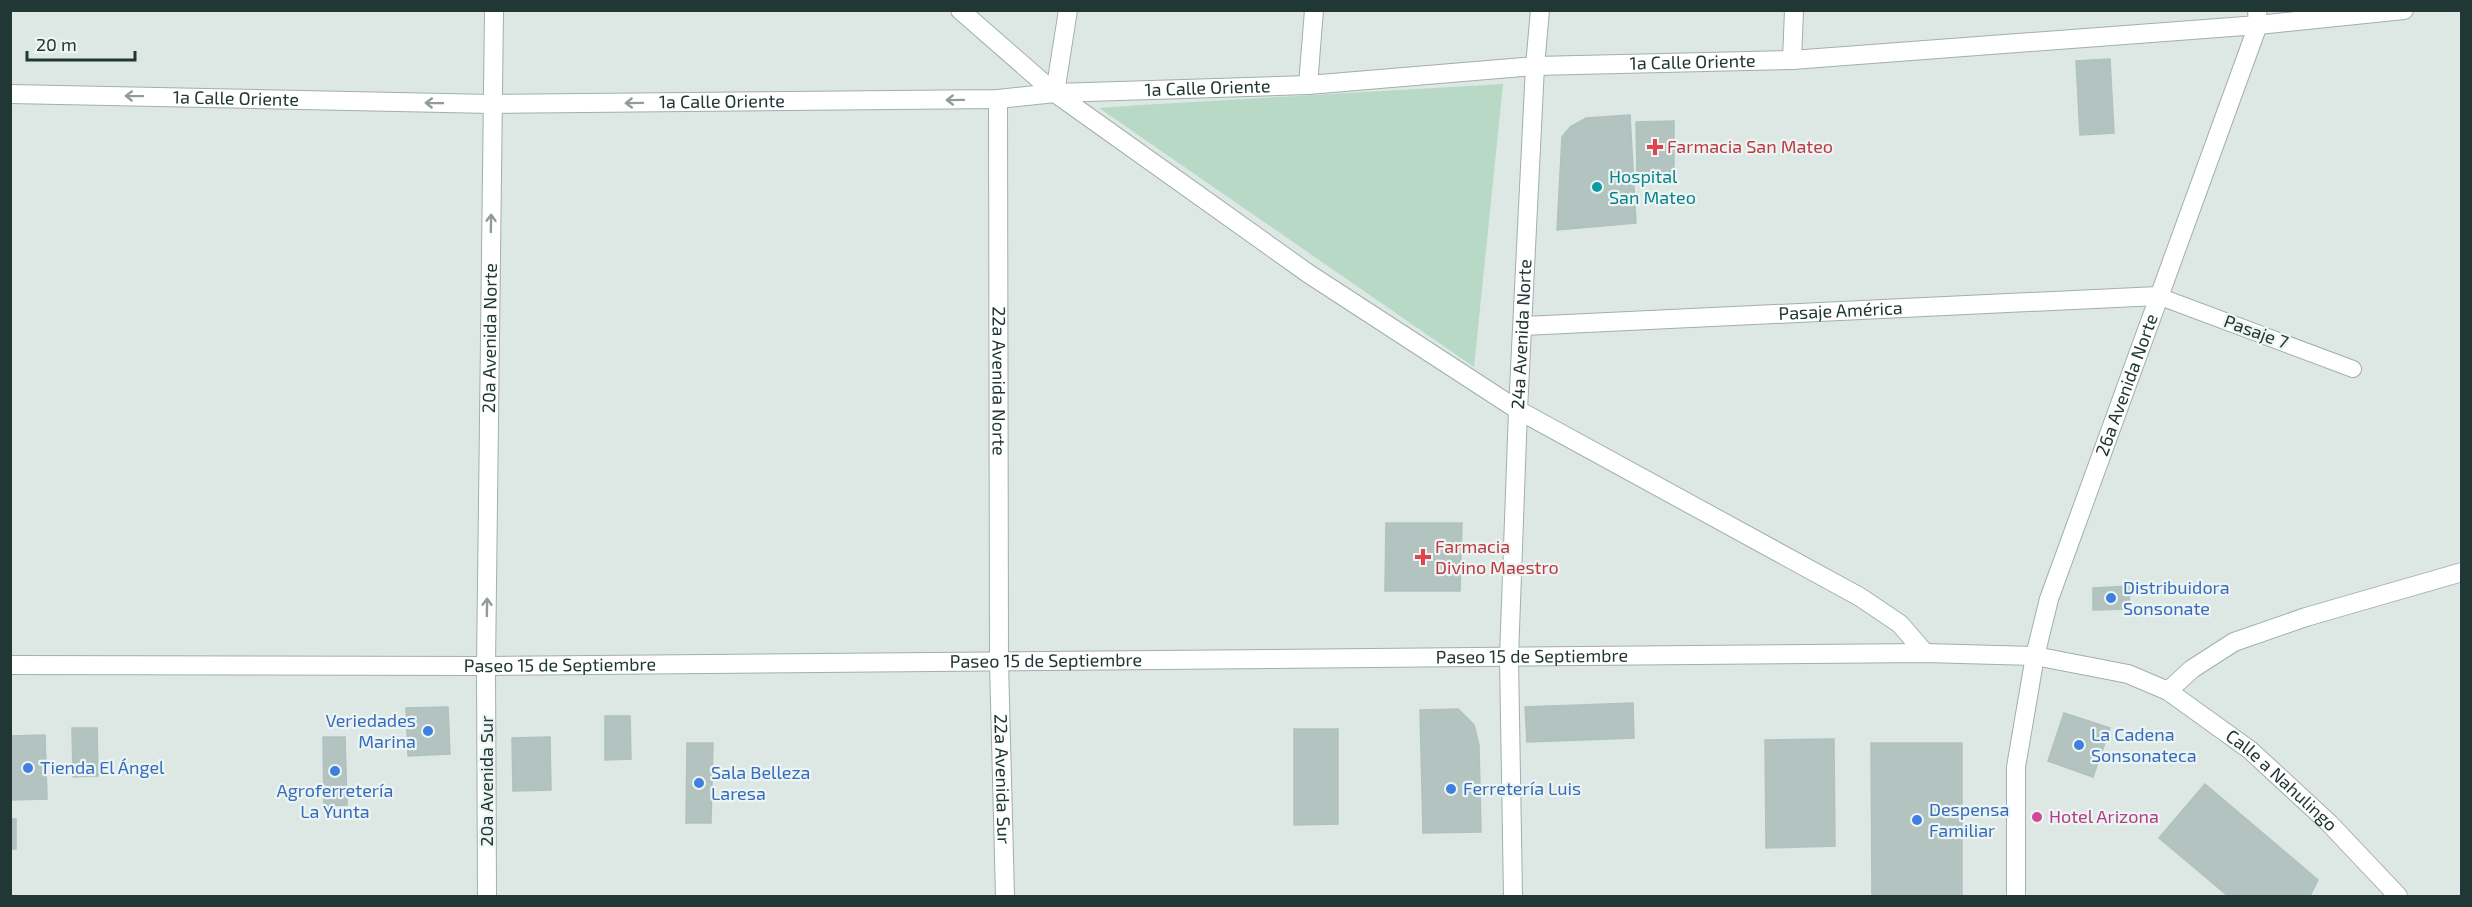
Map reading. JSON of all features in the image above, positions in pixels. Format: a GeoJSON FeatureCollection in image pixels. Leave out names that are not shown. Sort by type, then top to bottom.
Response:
{"type":"FeatureCollection","features":[{"type":"Feature","properties":{"kind":"street","name":"20a Avenida Norte"},"geometry":{"type":"LineString","coordinates":[[486,666],[495,10]]}},
{"type":"Feature","properties":{"kind":"street"},"geometry":{"type":"LineString","coordinates":[[960,10],[1055,93],[1309,274],[1518,410],[1860,597],[1899,624],[1925,653]]}},
{"type":"Feature","properties":{"kind":"street"},"geometry":{"type":"LineString","coordinates":[[1055,93],[1068,10]]}},
{"type":"Feature","properties":{"kind":"street"},"geometry":{"type":"LineString","coordinates":[[1308,85],[1314,10]]}},
{"type":"Feature","properties":{"kind":"street","name":"24a Avenida Norte"},"geometry":{"type":"LineString","coordinates":[[1513,897],[1509,657],[1518,410],[1535,66],[1540,10]]}},
{"type":"Feature","properties":{"kind":"street"},"geometry":{"type":"LineString","coordinates":[[1792,60],[1794,10]]}},
{"type":"Feature","properties":{"kind":"street","name":"1a Calle Oriente"},"geometry":{"type":"LineString","coordinates":[[10,94],[492,104],[998,99],[1055,93],[1308,85],[1535,66],[1792,60],[2258,18],[2404,10]]}},
{"type":"Feature","properties":{"kind":"street","name":"26a Avenida Norte"},"geometry":{"type":"LineString","coordinates":[[2016,897],[2016,767],[2035,656],[2049,599],[2258,18]]}},
{"type":"Feature","properties":{"kind":"street","name":"22a Avenida Norte"},"geometry":{"type":"LineString","coordinates":[[998,99],[999,662]]}},
{"type":"Feature","properties":{"kind":"street","name":"Pasaje América"},"geometry":{"type":"LineString","coordinates":[[1523,326],[2158,296]]}},
{"type":"Feature","properties":{"kind":"street"},"geometry":{"type":"LineString","coordinates":[[2168,691],[2192,669],[2234,642],[2306,617],[2462,573]]}},
{"type":"Feature","properties":{"kind":"street","name":"Paseo 15 de Septiembre"},"geometry":{"type":"LineString","coordinates":[[10,665],[486,666],[1925,653],[2035,656],[2081,665]]}},
{"type":"Feature","properties":{"kind":"street","name":"22a Avenida Sur"},"geometry":{"type":"LineString","coordinates":[[999,662],[1005,897]]}},
{"type":"Feature","properties":{"kind":"street","name":"Calle a Nahulingo"},"geometry":{"type":"LineString","coordinates":[[2081,665],[2128,674],[2168,691],[2250,750],[2329,823],[2398,897]]}},
{"type":"Feature","properties":{"kind":"street","name":"20a Avenida Sur"},"geometry":{"type":"LineString","coordinates":[[486,666],[487,897]]}},
{"type":"Feature","properties":{"kind":"lane","name":"Pasaje 7"},"geometry":{"type":"LineString","coordinates":[[2158,296],[2353,369]]}},
{"type":"Feature","properties":{"kind":"green space"},"geometry":{"type":"Polygon","coordinates":[[[1503,84],[1474,367],[1099,108],[1141,105],[1503,84]]]}},
{"type":"Feature","properties":{"kind":"building"},"geometry":{"type":"Polygon","coordinates":[[[2110,59],[2114,133],[2080,135],[2076,61],[2110,59]]]}},
{"type":"Feature","properties":{"kind":"building","name":"Hospital San Mateo"},"geometry":{"type":"Polygon","coordinates":[[[1630,115],[1636,223],[1557,230],[1562,137],[1570,127],[1586,118],[1630,115]]]}},
{"type":"Feature","properties":{"kind":"building","name":"Farmacia San Mateo"},"geometry":{"type":"Polygon","coordinates":[[[1674,121],[1674,172],[1637,172],[1636,122],[1674,121]]]}},
{"type":"Feature","properties":{"kind":"building","name":"Farmacia Divino Maestro"},"geometry":{"type":"Polygon","coordinates":[[[1386,523],[1462,523],[1460,591],[1385,591],[1386,523]]]}},
{"type":"Feature","properties":{"kind":"building","name":"Distribuidora Sonsonate"},"geometry":{"type":"Polygon","coordinates":[[[2130,586],[2129,609],[2093,610],[2093,588],[2130,586]]]}},
{"type":"Feature","properties":{"kind":"building"},"geometry":{"type":"Polygon","coordinates":[[[1633,703],[1634,738],[1527,742],[1525,707],[1633,703]]]}},
{"type":"Feature","properties":{"kind":"building","name":"Veriedades Marina"},"geometry":{"type":"Polygon","coordinates":[[[448,707],[450,754],[408,756],[406,708],[448,707]]]}},
{"type":"Feature","properties":{"kind":"building","name":"Ferretería Luis"},"geometry":{"type":"Polygon","coordinates":[[[1458,709],[1474,725],[1479,745],[1481,832],[1423,833],[1420,710],[1458,709]]]}},
{"type":"Feature","properties":{"kind":"building","name":"La Cadena Sonsonateca"},"geometry":{"type":"Polygon","coordinates":[[[2064,713],[2110,728],[2093,777],[2048,761],[2064,713]]]}},
{"type":"Feature","properties":{"kind":"building"},"geometry":{"type":"Polygon","coordinates":[[[605,716],[630,716],[631,759],[605,760],[605,716]]]}},
{"type":"Feature","properties":{"kind":"building"},"geometry":{"type":"Polygon","coordinates":[[[72,728],[97,728],[98,776],[73,777],[72,728]]]}},
{"type":"Feature","properties":{"kind":"building"},"geometry":{"type":"Polygon","coordinates":[[[1294,729],[1338,729],[1338,824],[1294,825],[1294,729]]]}},
{"type":"Feature","properties":{"kind":"building","name":"Tienda El Ángel"},"geometry":{"type":"Polygon","coordinates":[[[45,735],[47,799],[10,800],[10,736],[45,735]]]}},
{"type":"Feature","properties":{"kind":"building","name":"Agroferretería La Yunta"},"geometry":{"type":"Polygon","coordinates":[[[323,737],[345,737],[347,805],[324,806],[323,737]]]}},
{"type":"Feature","properties":{"kind":"building"},"geometry":{"type":"Polygon","coordinates":[[[550,737],[551,790],[513,791],[512,738],[550,737]]]}},
{"type":"Feature","properties":{"kind":"building"},"geometry":{"type":"Polygon","coordinates":[[[1834,739],[1835,846],[1766,848],[1765,740],[1834,739]]]}},
{"type":"Feature","properties":{"kind":"building","name":"Sala Belleza Laresa"},"geometry":{"type":"Polygon","coordinates":[[[687,743],[713,743],[711,823],[686,823],[687,743]]]}},
{"type":"Feature","properties":{"kind":"building","name":"Despensa Familiar"},"geometry":{"type":"Polygon","coordinates":[[[1871,743],[1962,743],[1962,896],[1872,896],[1871,743]]]}},
{"type":"Feature","properties":{"kind":"building"},"geometry":{"type":"Polygon","coordinates":[[[2205,784],[2318,880],[2310,896],[2228,896],[2159,838],[2205,784]]]}},
{"type":"Feature","properties":{"kind":"building"},"geometry":{"type":"Polygon","coordinates":[[[10,819],[16,819],[16,849],[10,849],[10,819]]]}},
{"type":"Feature","properties":{"kind":"place","name":"Farmacia San Mateo"},"geometry":{"type":"Point","coordinates":[1655,147]}},
{"type":"Feature","properties":{"kind":"place","name":"Hospital San Mateo"},"geometry":{"type":"Point","coordinates":[1597,187]}},
{"type":"Feature","properties":{"kind":"place","name":"Farmacia Divino Maestro"},"geometry":{"type":"Point","coordinates":[1423,557]}},
{"type":"Feature","properties":{"kind":"place","name":"Distribuidora Sonsonate"},"geometry":{"type":"Point","coordinates":[2111,598]}},
{"type":"Feature","properties":{"kind":"place","name":"Veriedades Marina"},"geometry":{"type":"Point","coordinates":[428,731]}},
{"type":"Feature","properties":{"kind":"place","name":"La Cadena Sonsonateca"},"geometry":{"type":"Point","coordinates":[2079,745]}},
{"type":"Feature","properties":{"kind":"place","name":"Tienda El Ángel"},"geometry":{"type":"Point","coordinates":[28,768]}},
{"type":"Feature","properties":{"kind":"place","name":"Agroferretería La Yunta"},"geometry":{"type":"Point","coordinates":[335,771]}},
{"type":"Feature","properties":{"kind":"place","name":"Sala Belleza Laresa"},"geometry":{"type":"Point","coordinates":[699,783]}},
{"type":"Feature","properties":{"kind":"place","name":"Ferretería Luis"},"geometry":{"type":"Point","coordinates":[1451,789]}},
{"type":"Feature","properties":{"kind":"place","name":"Hotel Arizona"},"geometry":{"type":"Point","coordinates":[2037,817]}},
{"type":"Feature","properties":{"kind":"place","name":"Despensa Familiar"},"geometry":{"type":"Point","coordinates":[1917,820]}}]}
